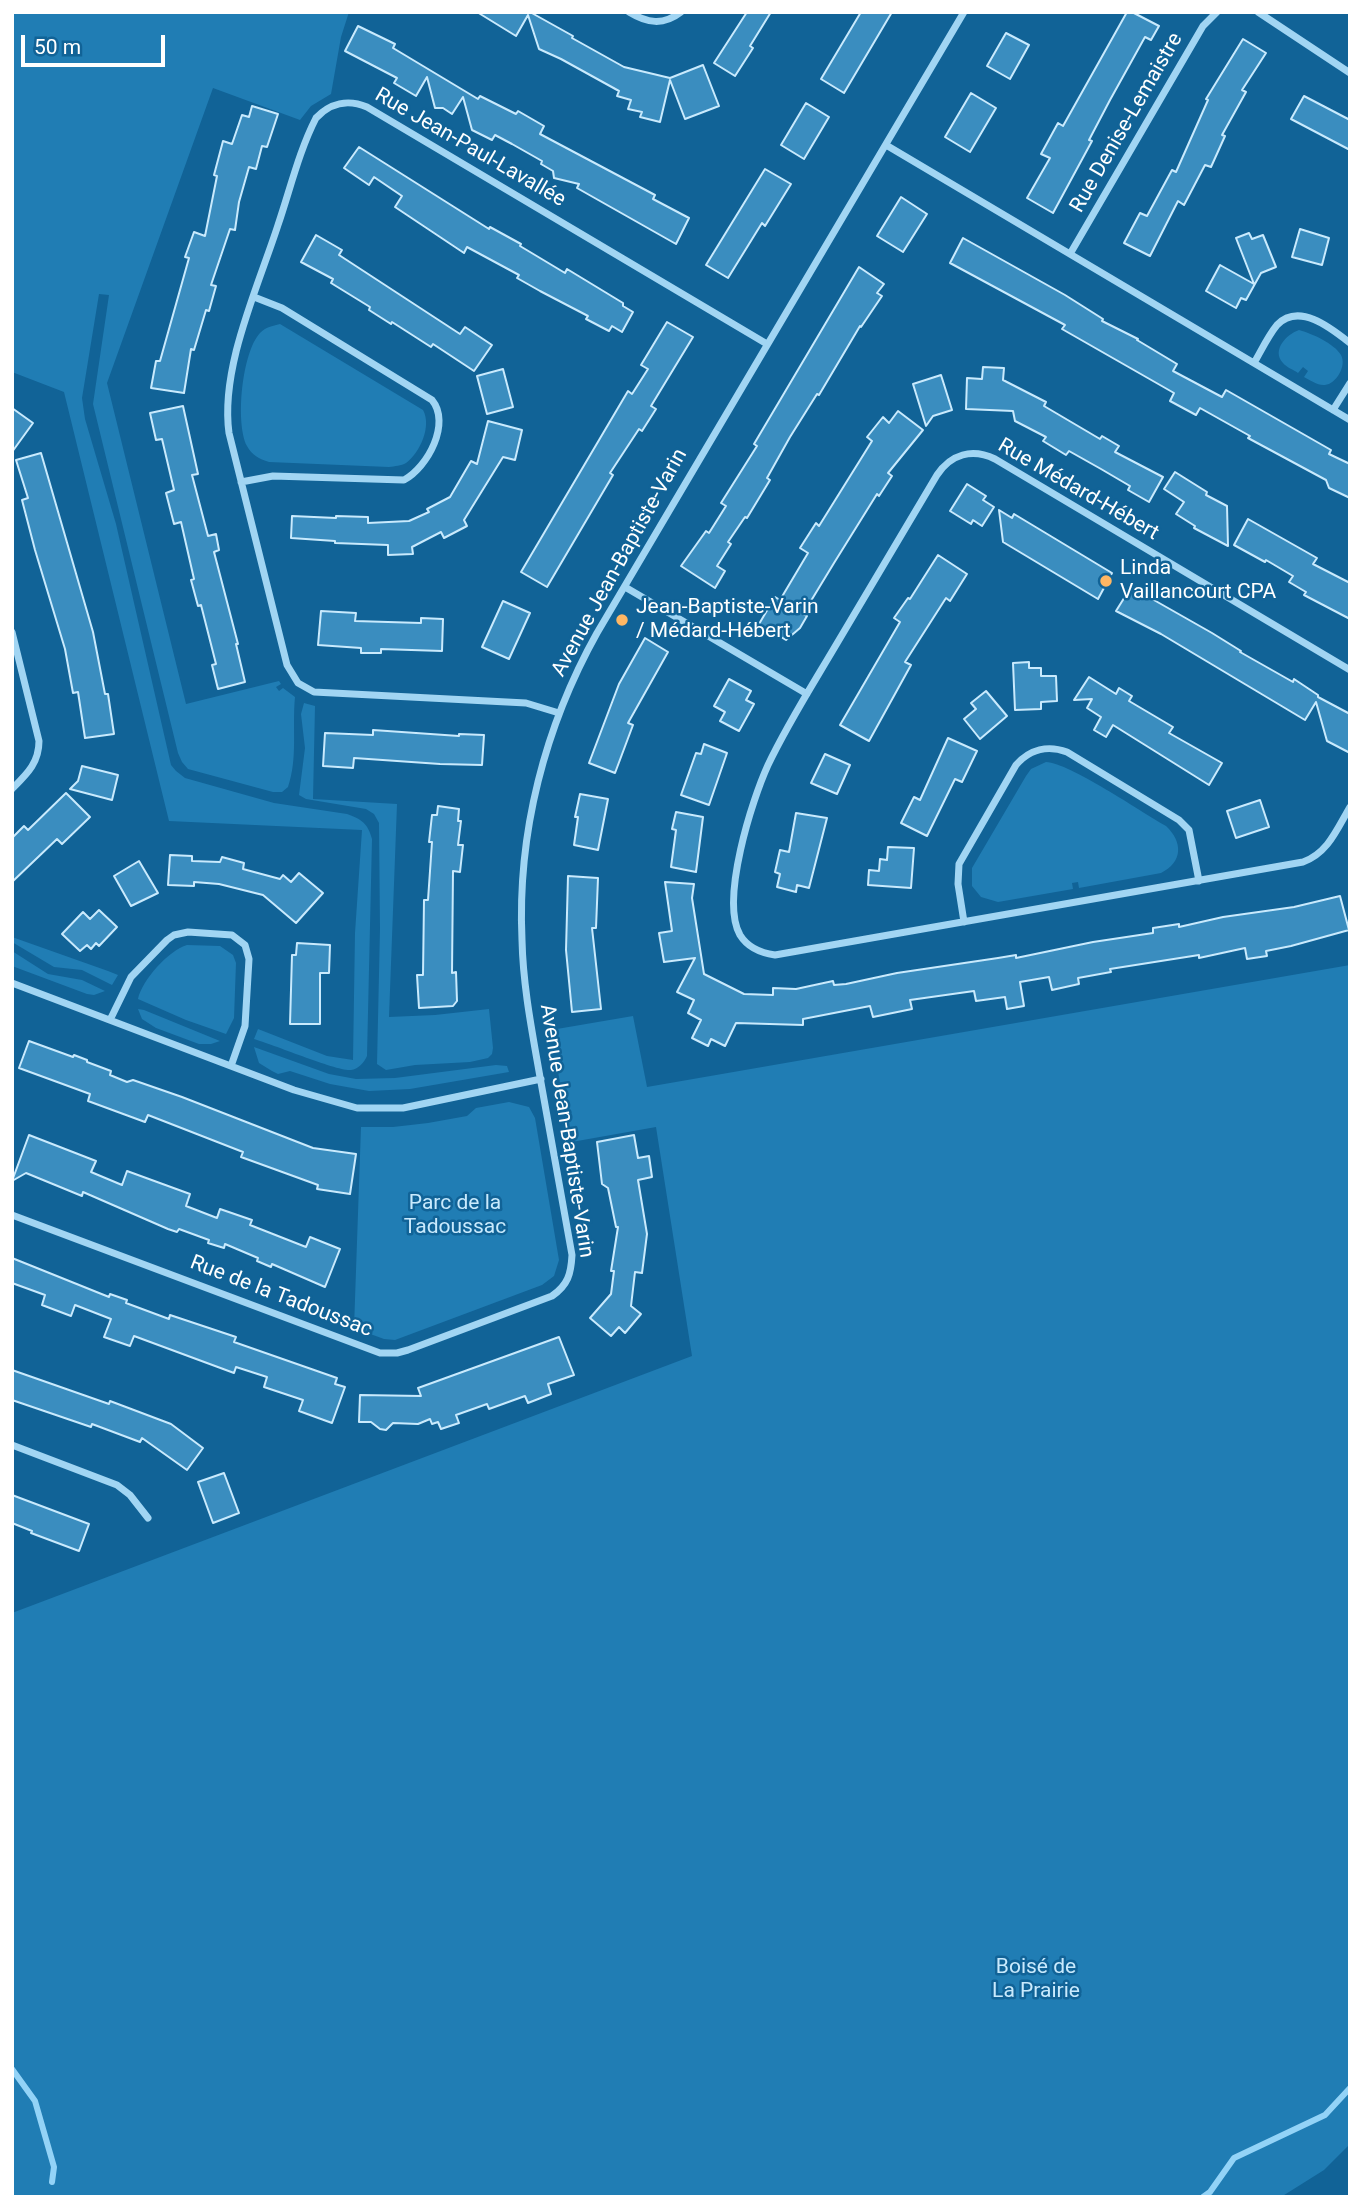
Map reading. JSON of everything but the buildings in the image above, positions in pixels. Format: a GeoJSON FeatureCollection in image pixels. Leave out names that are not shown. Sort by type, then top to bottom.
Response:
{"type":"FeatureCollection","features":[{"type":"Feature","properties":{"kind":"street"},"geometry":{"type":"LineString","coordinates":[[629,12],[653,22],[671,19],[681,12]]}},
{"type":"Feature","properties":{"kind":"street","name":"Avenue Jean-Baptiste-Varin"},"geometry":{"type":"LineString","coordinates":[[570,1276],[572,1255],[526,993],[522,937],[526,847],[532,809],[546,754],[559,713],[580,665],[964,12]]}},
{"type":"Feature","properties":{"kind":"street","name":"Rue Denise-Lemaistre"},"geometry":{"type":"LineString","coordinates":[[1070,254],[1203,26],[1217,12]]}},
{"type":"Feature","properties":{"kind":"street"},"geometry":{"type":"LineString","coordinates":[[1258,12],[1350,73]]}},
{"type":"Feature","properties":{"kind":"street","name":"Rue Jean-Paul-Lavallée"},"geometry":{"type":"LineString","coordinates":[[559,713],[526,703],[314,692],[298,683],[287,665],[229,433],[227,395],[232,365],[311,129],[323,111],[340,103],[351,102],[379,114],[767,344]]}},
{"type":"Feature","properties":{"kind":"street"},"geometry":{"type":"LineString","coordinates":[[886,145],[1350,420]]}},
{"type":"Feature","properties":{"kind":"street"},"geometry":{"type":"LineString","coordinates":[[241,482],[273,476],[404,480],[420,467],[440,426],[438,408],[432,400],[282,308],[254,297]]}},
{"type":"Feature","properties":{"kind":"street"},"geometry":{"type":"LineString","coordinates":[[1254,363],[1279,324],[1297,315],[1312,319],[1350,343]]}},
{"type":"Feature","properties":{"kind":"street"},"geometry":{"type":"LineString","coordinates":[[1333,411],[1350,383]]}},
{"type":"Feature","properties":{"kind":"street","name":"Rue Médard-Hébert"},"geometry":{"type":"LineString","coordinates":[[1350,670],[1007,466],[976,453],[956,457],[942,468],[807,694],[768,766],[747,825],[734,903],[739,933],[749,946],[775,955],[1312,859],[1324,849],[1350,807]]}},
{"type":"Feature","properties":{"kind":"street"},"geometry":{"type":"LineString","coordinates":[[625,587],[807,694]]}},
{"type":"Feature","properties":{"kind":"street"},"geometry":{"type":"LineString","coordinates":[[12,632],[14,649],[36,727],[39,753],[29,773],[12,789]]}},
{"type":"Feature","properties":{"kind":"street"},"geometry":{"type":"LineString","coordinates":[[964,922],[957,876],[963,856],[1016,765],[1028,754],[1044,749],[1068,752],[1179,820],[1189,830],[1199,881]]}},
{"type":"Feature","properties":{"kind":"street"},"geometry":{"type":"LineString","coordinates":[[110,1020],[131,977],[174,935],[188,932],[232,935],[245,945],[249,959],[245,1026],[231,1066]]}},
{"type":"Feature","properties":{"kind":"street"},"geometry":{"type":"LineString","coordinates":[[12,983],[315,1098],[345,1106],[373,1109],[417,1105],[541,1079]]}},
{"type":"Feature","properties":{"kind":"street","name":"Rue de la Tadoussac"},"geometry":{"type":"LineString","coordinates":[[12,1215],[370,1350],[388,1354],[408,1350],[552,1296],[570,1276]]}},
{"type":"Feature","properties":{"kind":"street"},"geometry":{"type":"LineString","coordinates":[[12,1445],[117,1485],[130,1495],[148,1518]]}},
{"type":"Feature","properties":{"kind":"green space"},"geometry":{"type":"Polygon","coordinates":[[[12,12],[349,12],[341,37],[331,94],[311,106],[300,120],[213,88],[107,383],[186,704],[279,681],[281,684],[276,687],[279,691],[283,688],[295,697],[293,765],[288,787],[282,792],[273,792],[188,769],[178,753],[93,404],[109,295],[99,294],[82,398],[85,419],[116,524],[171,765],[185,778],[274,803],[347,814],[364,823],[370,834],[367,1056],[361,1065],[351,1070],[333,1067],[254,1039],[258,1029],[327,1056],[353,1060],[355,933],[362,830],[169,821],[64,392],[12,372],[12,12]]]}},
{"type":"Feature","properties":{"kind":"green space"},"geometry":{"type":"Polygon","coordinates":[[[280,324],[423,410],[425,431],[420,446],[411,459],[404,464],[389,467],[269,462],[251,452],[243,435],[241,421],[245,371],[254,342],[260,333],[280,324]]]}},
{"type":"Feature","properties":{"kind":"green space"},"geometry":{"type":"Polygon","coordinates":[[[1299,330],[1328,343],[1341,355],[1341,369],[1329,384],[1322,385],[1311,381],[1304,377],[1308,371],[1303,367],[1298,373],[1280,358],[1282,343],[1299,330]]]}},
{"type":"Feature","properties":{"kind":"green space"},"geometry":{"type":"Polygon","coordinates":[[[304,703],[315,706],[313,799],[397,804],[389,1017],[489,1009],[493,1048],[488,1058],[386,1070],[377,1064],[379,823],[374,814],[366,809],[306,799],[299,795],[305,748],[301,714],[304,703]]]}},
{"type":"Feature","properties":{"kind":"green space"},"geometry":{"type":"Polygon","coordinates":[[[1046,762],[1057,764],[1088,779],[1166,826],[1178,845],[1177,858],[1161,873],[1079,888],[1078,882],[1072,883],[1073,889],[998,902],[981,897],[972,886],[972,868],[1026,776],[1031,769],[1046,762]]]}},
{"type":"Feature","properties":{"kind":"green space"},"geometry":{"type":"Polygon","coordinates":[[[12,937],[118,975],[112,985],[82,970],[54,967],[12,942],[12,937]]]}},
{"type":"Feature","properties":{"kind":"green space"},"geometry":{"type":"Polygon","coordinates":[[[187,945],[220,946],[233,955],[236,963],[234,1018],[226,1034],[138,999],[145,983],[157,967],[172,953],[187,945]]]}},
{"type":"Feature","properties":{"kind":"green space"},"geometry":{"type":"Polygon","coordinates":[[[12,951],[48,974],[82,980],[105,991],[94,995],[87,994],[12,966],[12,951]]]}},
{"type":"Feature","properties":{"kind":"green space","name":"Boisé de La Prairie"},"geometry":{"type":"Polygon","coordinates":[[[1350,965],[1350,2144],[1324,2170],[1281,2197],[12,2197],[12,1613],[692,1356],[656,1127],[566,1143],[559,1103],[563,1101],[551,1030],[633,1016],[647,1087],[1350,965]]]}},
{"type":"Feature","properties":{"kind":"green space"},"geometry":{"type":"Polygon","coordinates":[[[138,1009],[220,1041],[199,1044],[156,1028],[142,1019],[138,1009]]]}},
{"type":"Feature","properties":{"kind":"green space"},"geometry":{"type":"Polygon","coordinates":[[[254,1047],[329,1074],[356,1079],[395,1078],[496,1065],[507,1066],[509,1072],[410,1089],[369,1091],[330,1084],[290,1071],[278,1074],[259,1063],[254,1047]]]}},
{"type":"Feature","properties":{"kind":"green space","name":"Parc de la Tadoussac"},"geometry":{"type":"Polygon","coordinates":[[[509,1102],[529,1107],[535,1118],[559,1260],[554,1276],[542,1285],[395,1340],[384,1339],[354,1328],[361,1127],[428,1123],[467,1116],[476,1108],[509,1102]]]}},
{"type":"Feature","properties":{"kind":"waterway"},"geometry":{"type":"LineString","coordinates":[[12,2069],[35,2101],[54,2167],[52,2182]]}},
{"type":"Feature","properties":{"kind":"waterway"},"geometry":{"type":"LineString","coordinates":[[1203,2197],[1210,2192],[1234,2158],[1325,2115],[1350,2088]]}},
{"type":"Feature","properties":{"kind":"place","name":"Linda Vaillancourt CPA"},"geometry":{"type":"Point","coordinates":[1106,581]}},
{"type":"Feature","properties":{"kind":"place","name":"Jean-Baptiste-Varin / Médard-Hébert"},"geometry":{"type":"Point","coordinates":[622,620]}}]}
